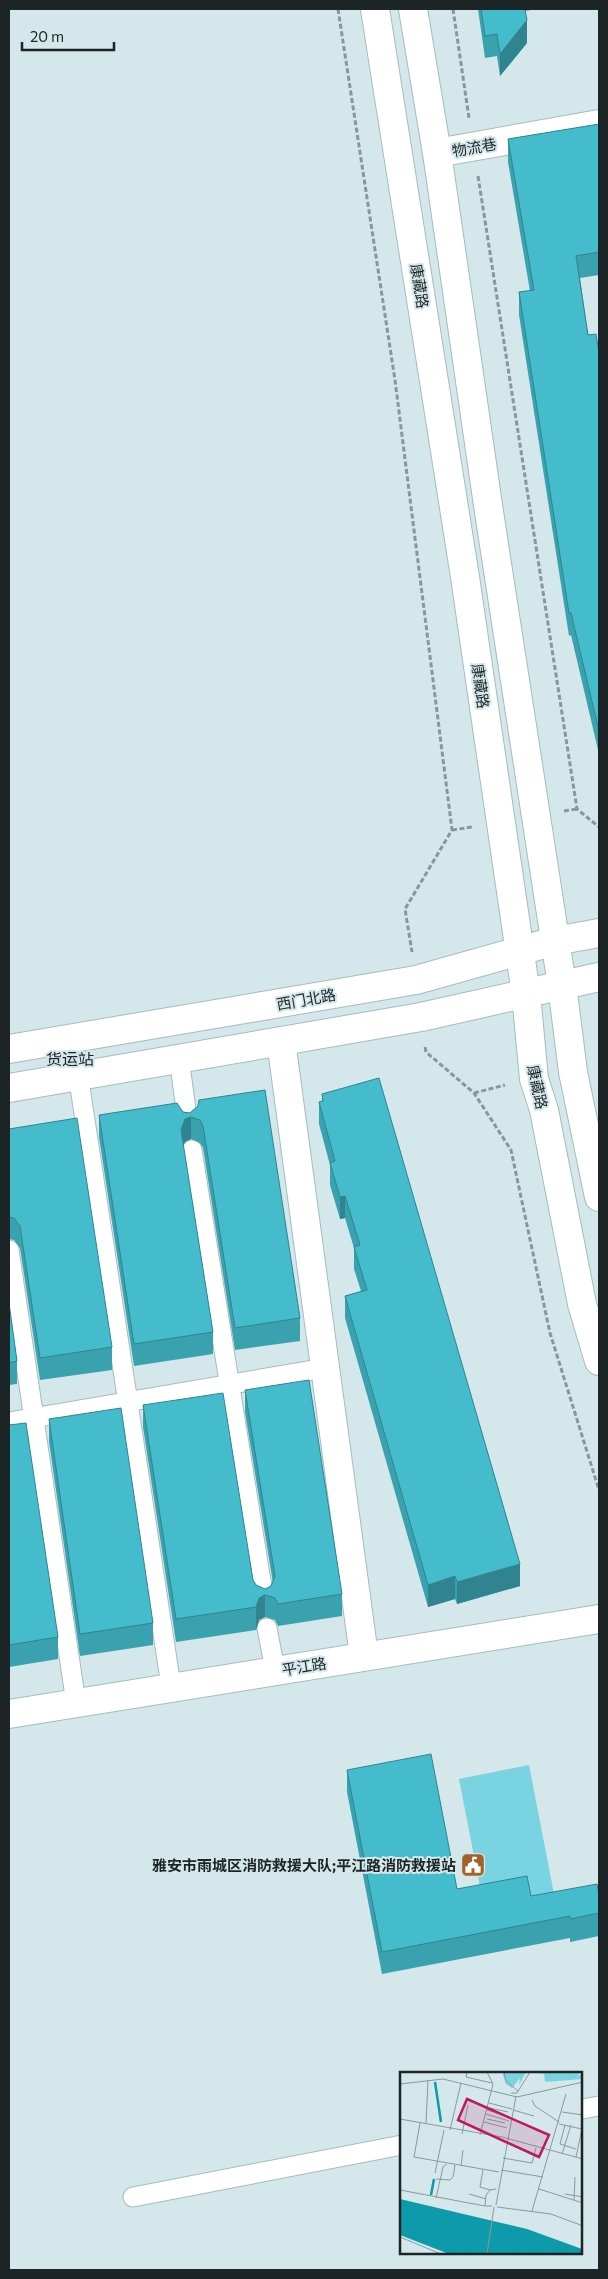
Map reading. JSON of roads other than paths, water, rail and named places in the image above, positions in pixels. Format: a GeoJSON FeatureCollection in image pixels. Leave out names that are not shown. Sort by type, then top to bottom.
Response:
{"type":"FeatureCollection","features":[{"type":"Feature","properties":{"kind":"main road","name":"康藏路"},"geometry":{"type":"LineString","coordinates":[[376,9],[436,384],[526,994],[534,1079],[544,1110],[582,1304],[599,1360]]}},
{"type":"Feature","properties":{"kind":"main road"},"geometry":{"type":"LineString","coordinates":[[413,9],[437,153],[562,985],[573,1072],[599,1197]]}},
{"type":"Feature","properties":{"kind":"main road","name":"物流巷"},"geometry":{"type":"LineString","coordinates":[[437,153],[599,124]]}},
{"type":"Feature","properties":{"kind":"main road","name":"西门北路"},"geometry":{"type":"LineString","coordinates":[[9,1049],[416,980],[519,950],[599,933]]}},
{"type":"Feature","properties":{"kind":"main road"},"geometry":{"type":"LineString","coordinates":[[9,1088],[78,1074],[421,1018],[599,977]]}},
{"type":"Feature","properties":{"kind":"main road"},"geometry":{"type":"LineString","coordinates":[[281,1041],[364,1656]]}},
{"type":"Feature","properties":{"kind":"main road","name":"平江路"},"geometry":{"type":"LineString","coordinates":[[9,1714],[171,1686],[599,1619]]}},
{"type":"Feature","properties":{"kind":"lane"},"geometry":{"type":"LineString","coordinates":[[179,1058],[188,1124]]}},
{"type":"Feature","properties":{"kind":"lane"},"geometry":{"type":"LineString","coordinates":[[78,1074],[171,1686]]}},
{"type":"Feature","properties":{"kind":"lane"},"geometry":{"type":"LineString","coordinates":[[192,1150],[264,1600]]}},
{"type":"Feature","properties":{"kind":"lane"},"geometry":{"type":"LineString","coordinates":[[9,1250],[76,1703]]}},
{"type":"Feature","properties":{"kind":"lane"},"geometry":{"type":"LineString","coordinates":[[9,1422],[325,1368]]}},
{"type":"Feature","properties":{"kind":"lane"},"geometry":{"type":"LineString","coordinates":[[266,1628],[274,1670]]}},
{"type":"Feature","properties":{"kind":"lane"},"geometry":{"type":"LineString","coordinates":[[583,2109],[599,2106]]}},
{"type":"Feature","properties":{"kind":"lane"},"geometry":{"type":"LineString","coordinates":[[133,2198],[400,2145]]}},
{"type":"Feature","properties":{"kind":"place","name":"雅安市雨城区消防救援大队;平江路消防救援站"},"geometry":{"type":"Point","coordinates":[473,1865]}},
{"type":"Feature","properties":{"kind":"district","name":"货运站"},"geometry":{"type":"Point","coordinates":[70,1058]}}]}
